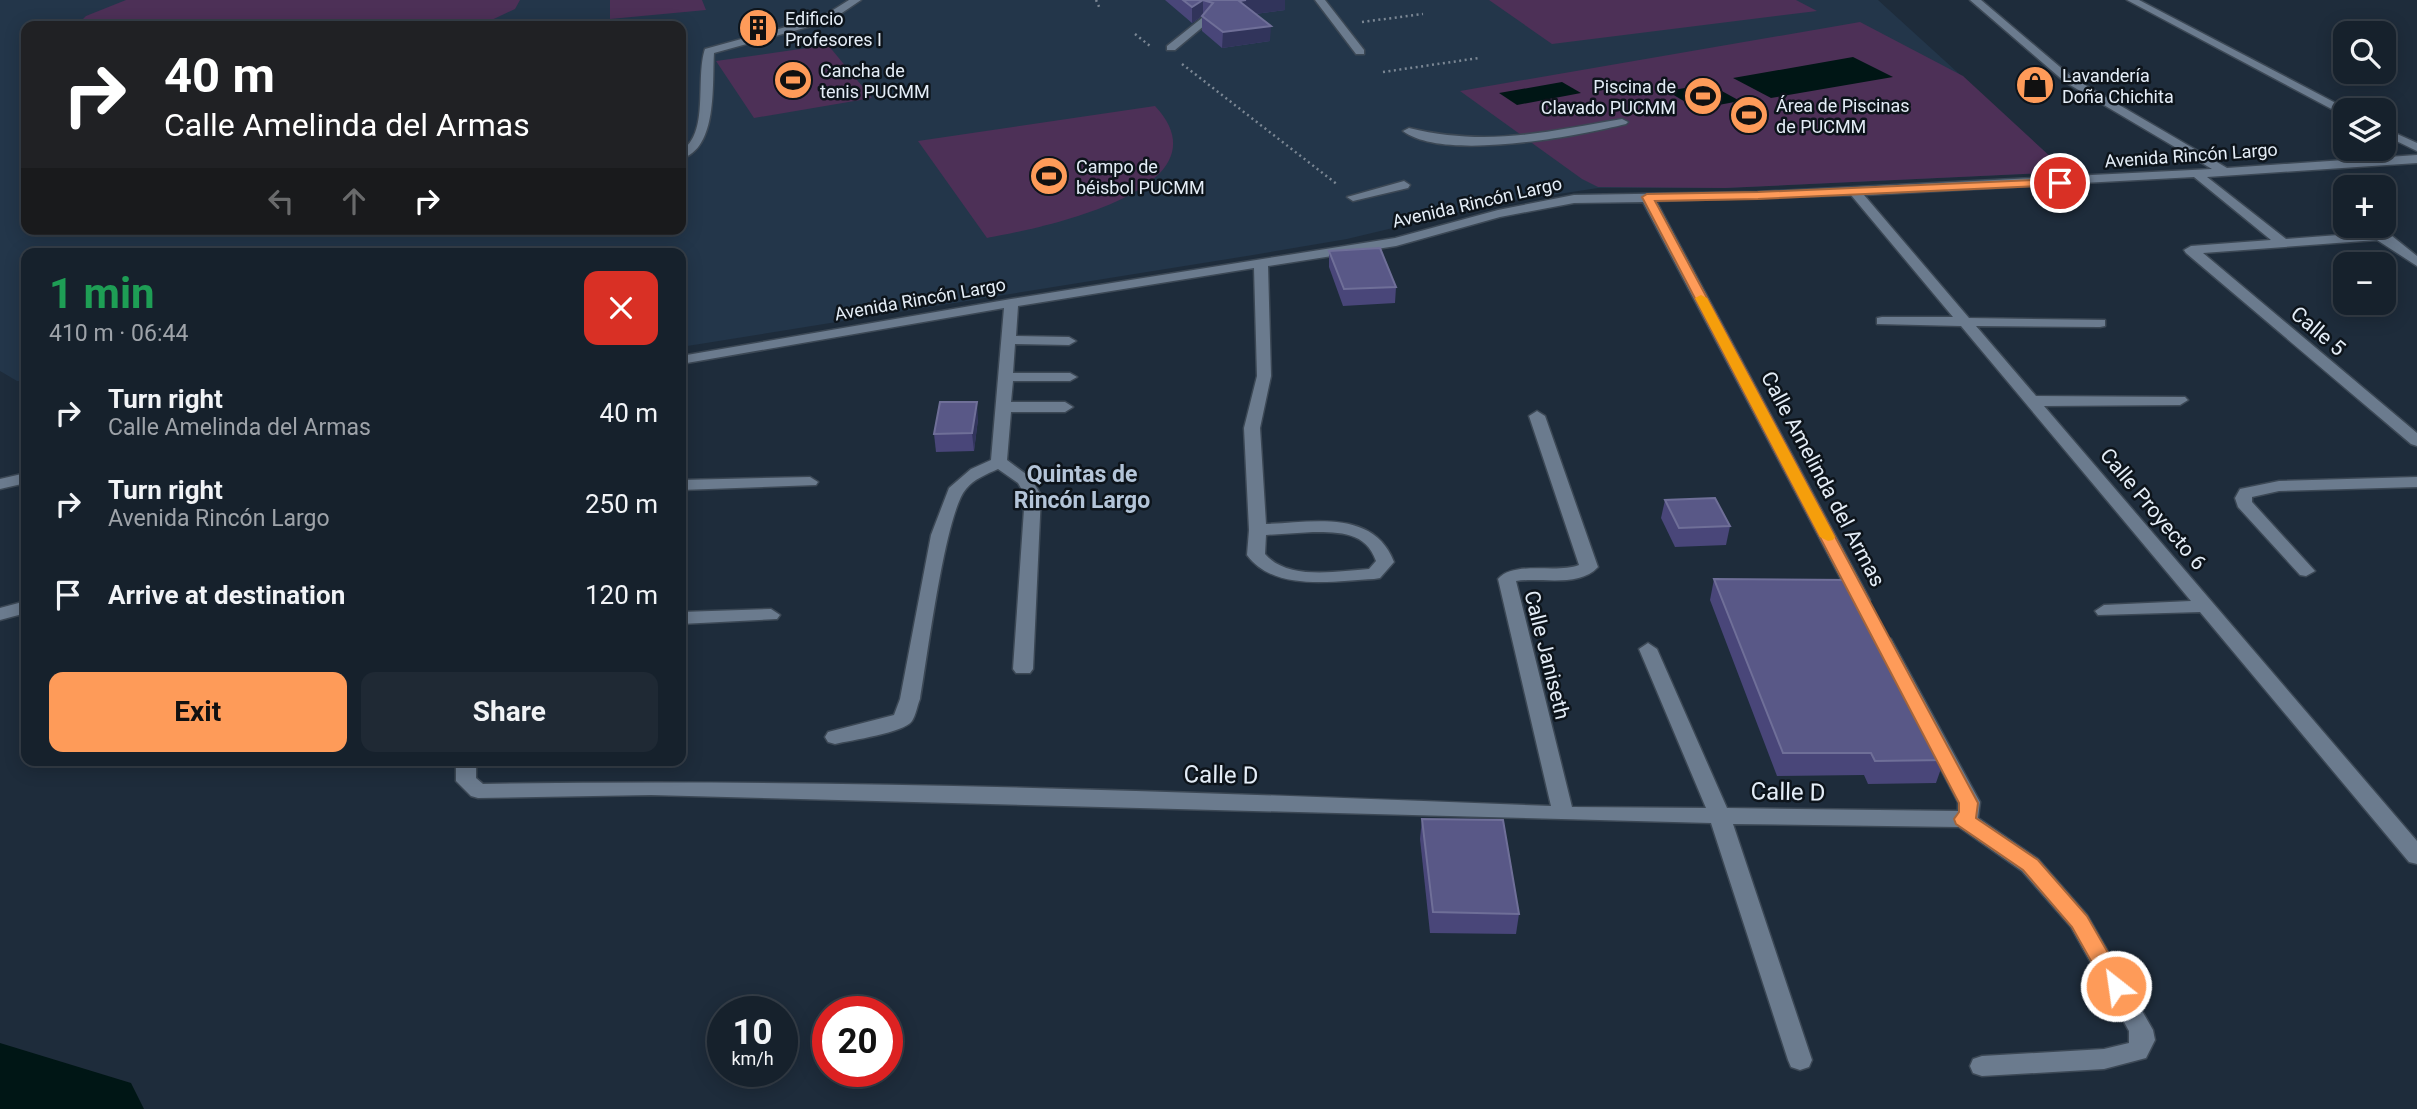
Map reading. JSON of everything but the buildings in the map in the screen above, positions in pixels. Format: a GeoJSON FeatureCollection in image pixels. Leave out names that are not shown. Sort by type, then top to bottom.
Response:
{"type":"FeatureCollection","features":[{"type":"Feature","properties":{"kind":"street"},"geometry":{"type":"LineString","coordinates":[[686,153],[702,134],[709,51],[826,19],[856,0]]}},
{"type":"Feature","properties":{"kind":"street"},"geometry":{"type":"LineString","coordinates":[[1320,0],[1360,52]]}},
{"type":"Feature","properties":{"kind":"street"},"geometry":{"type":"LineString","coordinates":[[1975,0],[2069,80],[2227,173]]}},
{"type":"Feature","properties":{"kind":"street"},"geometry":{"type":"LineString","coordinates":[[2132,0],[2333,106]]}},
{"type":"Feature","properties":{"kind":"street"},"geometry":{"type":"LineString","coordinates":[[1171,48],[1206,20]]}},
{"type":"Feature","properties":{"kind":"street"},"geometry":{"type":"LineString","coordinates":[[1409,131],[1461,143],[1492,144],[1622,121]]}},
{"type":"Feature","properties":{"kind":"street"},"geometry":{"type":"LineString","coordinates":[[2396,137],[2417,147]]}},
{"type":"Feature","properties":{"kind":"street","name":"Avenida Rincón Largo"},"geometry":{"type":"LineString","coordinates":[[686,359],[1011,303],[1396,242],[1498,214],[1574,200],[1854,191],[2198,175],[2417,159]]}},
{"type":"Feature","properties":{"kind":"street"},"geometry":{"type":"LineString","coordinates":[[2198,175],[2282,242],[2378,236],[2387,239],[2417,261]]}},
{"type":"Feature","properties":{"kind":"street"},"geometry":{"type":"LineString","coordinates":[[1353,197],[1404,185]]}},
{"type":"Feature","properties":{"kind":"street","name":"Calle Proyecto 6"},"geometry":{"type":"LineString","coordinates":[[1854,191],[2417,856]]}},
{"type":"Feature","properties":{"kind":"street","name":"Calle Amelinda del Armas"},"geometry":{"type":"LineString","coordinates":[[1647,197],[1969,803],[1969,815],[1963,819]]}},
{"type":"Feature","properties":{"kind":"street","name":"Calle 5"},"geometry":{"type":"LineString","coordinates":[[2282,242],[2191,250],[2192,254],[2417,441]]}},
{"type":"Feature","properties":{"kind":"street"},"geometry":{"type":"LineString","coordinates":[[1258,530],[1348,528],[1365,532],[1375,539],[1384,554],[1385,562],[1374,574],[1281,573],[1266,568],[1256,555],[1258,530],[1252,428],[1264,376],[1261,264]]}},
{"type":"Feature","properties":{"kind":"street"},"geometry":{"type":"LineString","coordinates":[[999,462],[1011,303]]}},
{"type":"Feature","properties":{"kind":"street"},"geometry":{"type":"LineString","coordinates":[[1882,321],[2100,323]]}},
{"type":"Feature","properties":{"kind":"street"},"geometry":{"type":"LineString","coordinates":[[1008,340],[1069,341]]}},
{"type":"Feature","properties":{"kind":"street"},"geometry":{"type":"LineString","coordinates":[[1005,377],[1070,377]]}},
{"type":"Feature","properties":{"kind":"street"},"geometry":{"type":"LineString","coordinates":[[2032,401],[2180,400]]}},
{"type":"Feature","properties":{"kind":"street"},"geometry":{"type":"LineString","coordinates":[[1003,407],[1065,407]]}},
{"type":"Feature","properties":{"kind":"street","name":"Calle Janiseth"},"geometry":{"type":"LineString","coordinates":[[1537,416],[1589,567],[1572,574],[1515,575],[1507,579],[1563,814]]}},
{"type":"Feature","properties":{"kind":"street"},"geometry":{"type":"LineString","coordinates":[[999,462],[1024,480],[1033,495],[1023,669]]}},
{"type":"Feature","properties":{"kind":"street"},"geometry":{"type":"LineString","coordinates":[[835,737],[903,719],[910,699],[940,535],[957,488],[976,471],[999,462]]}},
{"type":"Feature","properties":{"kind":"street"},"geometry":{"type":"LineString","coordinates":[[0,484],[21,479]]}},
{"type":"Feature","properties":{"kind":"street"},"geometry":{"type":"LineString","coordinates":[[686,485],[810,482]]}},
{"type":"Feature","properties":{"kind":"street"},"geometry":{"type":"LineString","coordinates":[[2306,572],[2244,503],[2246,493],[2279,486],[2417,482]]}},
{"type":"Feature","properties":{"kind":"street"},"geometry":{"type":"LineString","coordinates":[[2104,611],[2206,606]]}},
{"type":"Feature","properties":{"kind":"street"},"geometry":{"type":"LineString","coordinates":[[0,614],[21,608]]}},
{"type":"Feature","properties":{"kind":"street"},"geometry":{"type":"LineString","coordinates":[[686,618],[771,615]]}},
{"type":"Feature","properties":{"kind":"street"},"geometry":{"type":"LineString","coordinates":[[1648,649],[1720,817],[1800,1060]]}},
{"type":"Feature","properties":{"kind":"street","name":"Calle D"},"geometry":{"type":"LineString","coordinates":[[466,766],[466,781],[478,791],[679,789],[1279,803],[1563,814],[1963,819]]}},
{"type":"Feature","properties":{"kind":"street"},"geometry":{"type":"LineString","coordinates":[[1963,819],[2031,865],[2079,922],[2141,1030],[2143,1040],[2137,1051],[2104,1059],[1982,1066]]}},
{"type":"Feature","properties":{"kind":"path"},"geometry":{"type":"LineString","coordinates":[[1096,0],[1100,9]]}},
{"type":"Feature","properties":{"kind":"path"},"geometry":{"type":"LineString","coordinates":[[1338,25],[1423,15]]}},
{"type":"Feature","properties":{"kind":"path"},"geometry":{"type":"LineString","coordinates":[[1171,48],[1163,53],[1279,136],[1353,197]]}},
{"type":"Feature","properties":{"kind":"path"},"geometry":{"type":"LineString","coordinates":[[1383,72],[1479,58]]}},
{"type":"Feature","properties":{"kind":"shaded area"},"geometry":{"type":"Polygon","coordinates":[[[0,0],[1878,0],[2067,172],[1725,188],[1598,188],[1493,204],[1347,239],[686,346],[686,248],[21,248],[21,381],[0,371],[0,0]]]}},
{"type":"Feature","properties":{"kind":"shaded area"},"geometry":{"type":"Polygon","coordinates":[[[126,0],[520,0],[515,9],[490,21],[81,21],[86,16],[126,0]]]}},
{"type":"Feature","properties":{"kind":"shaded area"},"geometry":{"type":"Polygon","coordinates":[[[610,0],[702,0],[706,10],[610,19],[610,0]]]}},
{"type":"Feature","properties":{"kind":"shaded area"},"geometry":{"type":"Polygon","coordinates":[[[1489,0],[1796,0],[1817,11],[1552,44],[1489,0]]]}},
{"type":"Feature","properties":{"kind":"shaded area","name":"Área de Piscinas de PUCMM"},"geometry":{"type":"Polygon","coordinates":[[[1860,22],[1963,76],[2067,172],[1725,188],[1598,187],[1582,179],[1460,91],[1860,22]]]}},
{"type":"Feature","properties":{"kind":"shaded area","name":"Cancha de tenis PUCMM"},"geometry":{"type":"Polygon","coordinates":[[[828,45],[872,98],[754,118],[716,61],[828,45]]]}},
{"type":"Feature","properties":{"kind":"shaded area"},"geometry":{"type":"Polygon","coordinates":[[[1853,57],[1893,77],[1771,98],[1733,78],[1853,57]]]}},
{"type":"Feature","properties":{"kind":"shaded area"},"geometry":{"type":"Polygon","coordinates":[[[1562,82],[1581,93],[1517,105],[1499,93],[1562,82]]]}},
{"type":"Feature","properties":{"kind":"shaded area","name":"Piscina de Clavado PUCMM"},"geometry":{"type":"Polygon","coordinates":[[[1709,84],[1740,101],[1697,109],[1667,91],[1709,84]]]}},
{"type":"Feature","properties":{"kind":"shaded area","name":"Campo de béisbol PUCMM"},"geometry":{"type":"Polygon","coordinates":[[[1155,106],[1172,135],[1169,161],[1149,182],[1119,200],[1083,214],[987,238],[918,141],[1155,106]]]}},
{"type":"Feature","properties":{"kind":"waterway"},"geometry":{"type":"LineString","coordinates":[[0,1078],[101,1109]]}},
{"type":"Feature","properties":{"kind":"slow traffic"},"geometry":{"type":"LineString","coordinates":[[1701,298],[1828,537]]}},
{"type":"Feature","properties":{"kind":"place","name":"Edificio Profesores I"},"geometry":{"type":"Point","coordinates":[758,28]}},
{"type":"Feature","properties":{"kind":"place","name":"Cancha de tenis PUCMM"},"geometry":{"type":"Point","coordinates":[793,80]}},
{"type":"Feature","properties":{"kind":"place","name":"Lavandería Doña Chichita"},"geometry":{"type":"Point","coordinates":[2035,85]}},
{"type":"Feature","properties":{"kind":"place","name":"Piscina de Clavado PUCMM"},"geometry":{"type":"Point","coordinates":[1703,96]}},
{"type":"Feature","properties":{"kind":"place","name":"Área de Piscinas de PUCMM"},"geometry":{"type":"Point","coordinates":[1749,115]}},
{"type":"Feature","properties":{"kind":"place","name":"Campo de béisbol PUCMM"},"geometry":{"type":"Point","coordinates":[1049,176]}},
{"type":"Feature","properties":{"kind":"district","name":"Quintas de Rincón Largo"},"geometry":{"type":"Point","coordinates":[1082,487]}},
{"type":"Feature","properties":{"kind":"route"},"geometry":{"type":"LineString","coordinates":[[2060,183],[1758,196],[1647,197],[1969,803],[1969,815],[1963,819],[2031,865],[2079,922],[2116,986]]}}]}
